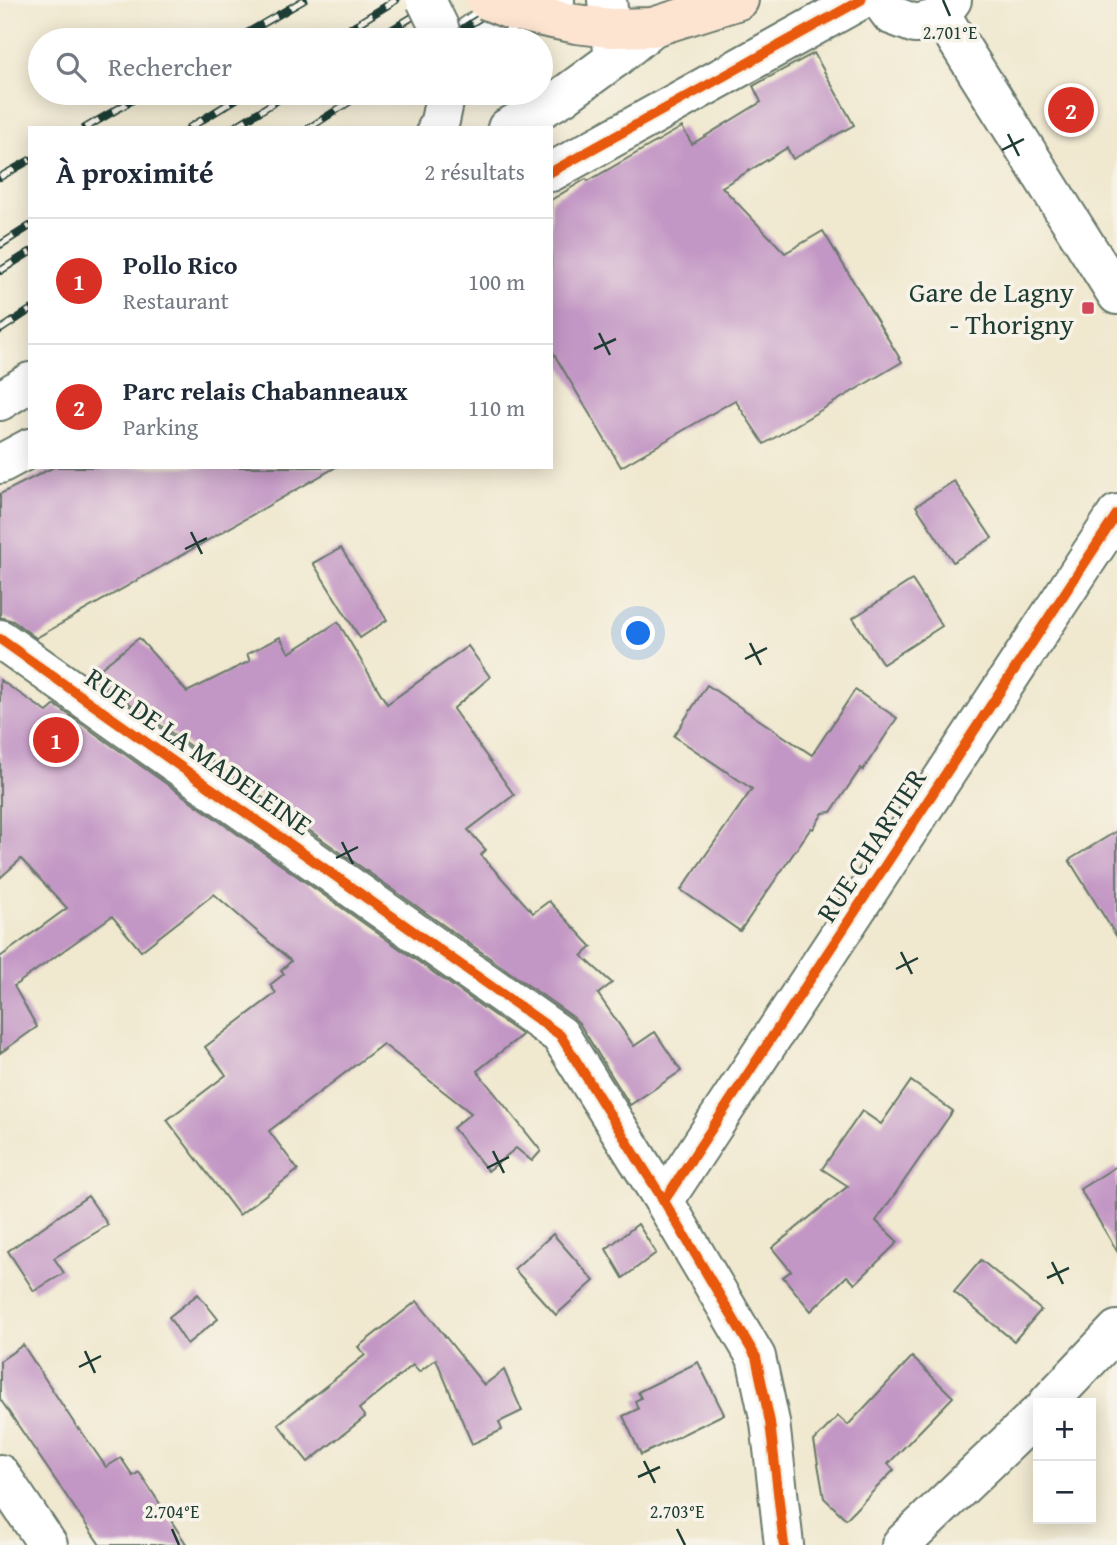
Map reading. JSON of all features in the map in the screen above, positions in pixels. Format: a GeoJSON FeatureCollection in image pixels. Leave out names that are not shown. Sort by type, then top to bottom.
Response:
{"type":"FeatureCollection","features":[{"type":"Feature","properties":{"kind":"main road"},"geometry":{"type":"LineString","coordinates":[[500,5],[576,24],[611,29],[653,27],[739,0]]}},
{"type":"Feature","properties":{"kind":"street"},"geometry":{"type":"LineString","coordinates":[[426,0],[439,28]]}},
{"type":"Feature","properties":{"kind":"street"},"geometry":{"type":"LineString","coordinates":[[482,28],[500,5],[555,0]]}},
{"type":"Feature","properties":{"kind":"street"},"geometry":{"type":"LineString","coordinates":[[553,171],[861,0]]}},
{"type":"Feature","properties":{"kind":"street"},"geometry":{"type":"LineString","coordinates":[[880,0],[891,15],[915,24],[932,20],[946,8],[1117,295]]}},
{"type":"Feature","properties":{"kind":"street"},"geometry":{"type":"LineString","coordinates":[[553,102],[562,97],[611,29]]}},
{"type":"Feature","properties":{"kind":"street"},"geometry":{"type":"LineString","coordinates":[[438,126],[443,105]]}},
{"type":"Feature","properties":{"kind":"street"},"geometry":{"type":"LineString","coordinates":[[511,126],[548,105]]}},
{"type":"Feature","properties":{"kind":"street"},"geometry":{"type":"LineString","coordinates":[[0,401],[28,383]]}},
{"type":"Feature","properties":{"kind":"street"},"geometry":{"type":"LineString","coordinates":[[0,464],[28,449]]}},
{"type":"Feature","properties":{"kind":"street","name":"RUE CHARTIER"},"geometry":{"type":"LineString","coordinates":[[664,1201],[1117,514]]}},
{"type":"Feature","properties":{"kind":"street","name":"RUE DE LA MADELEINE"},"geometry":{"type":"LineString","coordinates":[[0,639],[560,1035],[664,1201],[756,1357],[769,1422],[784,1545]]}},
{"type":"Feature","properties":{"kind":"street"},"geometry":{"type":"LineString","coordinates":[[1053,1398],[1117,1330]]}},
{"type":"Feature","properties":{"kind":"street"},"geometry":{"type":"LineString","coordinates":[[901,1545],[1033,1419]]}},
{"type":"Feature","properties":{"kind":"street"},"geometry":{"type":"LineString","coordinates":[[0,1475],[48,1545]]}},
{"type":"Feature","properties":{"kind":"building"},"geometry":{"type":"Polygon","coordinates":[[[814,53],[854,125],[793,159],[787,148],[722,187],[785,253],[823,231],[902,362],[764,444],[735,400],[621,467],[553,352],[553,199],[682,127],[692,144],[761,102],[753,86],[814,53]]]}},
{"type":"Feature","properties":{"kind":"building"},"geometry":{"type":"Polygon","coordinates":[[[50,469],[332,469],[36,638],[13,621],[0,617],[0,494],[50,469]]]}},
{"type":"Feature","properties":{"kind":"building"},"geometry":{"type":"Polygon","coordinates":[[[954,481],[992,538],[953,562],[916,506],[954,481]]]}},
{"type":"Feature","properties":{"kind":"building"},"geometry":{"type":"Polygon","coordinates":[[[341,548],[387,620],[360,638],[313,563],[341,548]]]}},
{"type":"Feature","properties":{"kind":"building"},"geometry":{"type":"Polygon","coordinates":[[[912,580],[942,626],[883,664],[853,618],[912,580]]]}},
{"type":"Feature","properties":{"kind":"building"},"geometry":{"type":"Polygon","coordinates":[[[338,622],[387,704],[468,646],[490,677],[453,709],[514,795],[468,830],[486,850],[481,855],[533,913],[549,901],[592,947],[582,956],[612,983],[598,994],[634,1046],[655,1032],[681,1071],[630,1105],[573,1017],[91,676],[139,638],[187,692],[250,661],[247,654],[280,637],[289,653],[338,622]]]}},
{"type":"Feature","properties":{"kind":"building"},"geometry":{"type":"Polygon","coordinates":[[[0,680],[47,712],[55,705],[522,1035],[477,1071],[541,1151],[532,1161],[516,1148],[488,1171],[453,1128],[471,1113],[383,1044],[269,1131],[298,1170],[239,1215],[167,1120],[226,1075],[205,1047],[276,993],[270,985],[284,974],[281,971],[291,961],[214,894],[141,951],[112,916],[14,986],[37,1027],[0,1053],[0,957],[67,908],[21,859],[0,878],[0,680]]]}},
{"type":"Feature","properties":{"kind":"building"},"geometry":{"type":"Polygon","coordinates":[[[707,685],[812,755],[855,690],[897,718],[831,812],[823,813],[813,829],[811,828],[740,931],[681,890],[752,789],[674,736],[707,685]]]}},
{"type":"Feature","properties":{"kind":"building"},"geometry":{"type":"Polygon","coordinates":[[[1117,831],[1117,937],[1069,860],[1117,831]]]}},
{"type":"Feature","properties":{"kind":"building"},"geometry":{"type":"Polygon","coordinates":[[[911,1081],[953,1111],[876,1221],[898,1242],[855,1284],[847,1276],[811,1311],[783,1277],[791,1271],[772,1248],[848,1186],[822,1169],[862,1111],[881,1124],[911,1081]]]}},
{"type":"Feature","properties":{"kind":"building"},"geometry":{"type":"Polygon","coordinates":[[[1117,1166],[1117,1251],[1080,1189],[1117,1166]]]}},
{"type":"Feature","properties":{"kind":"building"},"geometry":{"type":"Polygon","coordinates":[[[88,1196],[108,1225],[54,1258],[64,1273],[34,1291],[8,1251],[88,1196]]]}},
{"type":"Feature","properties":{"kind":"building"},"geometry":{"type":"Polygon","coordinates":[[[638,1224],[656,1253],[623,1278],[606,1249],[638,1224]]]}},
{"type":"Feature","properties":{"kind":"building"},"geometry":{"type":"Polygon","coordinates":[[[553,1234],[594,1281],[556,1315],[514,1269],[553,1234]]]}},
{"type":"Feature","properties":{"kind":"building"},"geometry":{"type":"Polygon","coordinates":[[[981,1260],[1041,1310],[1014,1341],[954,1292],[981,1260]]]}},
{"type":"Feature","properties":{"kind":"building"},"geometry":{"type":"Polygon","coordinates":[[[198,1294],[218,1319],[187,1344],[169,1317],[198,1294]]]}},
{"type":"Feature","properties":{"kind":"building"},"geometry":{"type":"Polygon","coordinates":[[[417,1301],[484,1385],[504,1370],[522,1411],[499,1422],[502,1430],[472,1444],[436,1359],[419,1372],[413,1365],[359,1409],[365,1417],[308,1462],[278,1424],[365,1355],[358,1347],[417,1301]]]}},
{"type":"Feature","properties":{"kind":"building"},"geometry":{"type":"Polygon","coordinates":[[[23,1345],[106,1467],[121,1458],[133,1476],[139,1472],[187,1545],[100,1545],[0,1399],[0,1361],[23,1345]]]}},
{"type":"Feature","properties":{"kind":"building"},"geometry":{"type":"Polygon","coordinates":[[[912,1357],[953,1397],[888,1464],[894,1470],[846,1519],[824,1498],[814,1441],[838,1416],[848,1425],[912,1357]]]}},
{"type":"Feature","properties":{"kind":"building"},"geometry":{"type":"Polygon","coordinates":[[[698,1362],[724,1414],[641,1455],[623,1416],[638,1409],[635,1401],[641,1398],[638,1392],[698,1362]]]}},
{"type":"Feature","properties":{"kind":"railway"},"geometry":{"type":"LineString","coordinates":[[256,28],[304,0]]}},
{"type":"Feature","properties":{"kind":"railway"},"geometry":{"type":"LineString","coordinates":[[350,28],[396,0]]}},
{"type":"Feature","properties":{"kind":"railway"},"geometry":{"type":"LineString","coordinates":[[394,28],[440,0]]}},
{"type":"Feature","properties":{"kind":"railway"},"geometry":{"type":"LineString","coordinates":[[464,28],[508,0]]}},
{"type":"Feature","properties":{"kind":"railway"},"geometry":{"type":"LineString","coordinates":[[88,126],[124,105]]}},
{"type":"Feature","properties":{"kind":"railway"},"geometry":{"type":"LineString","coordinates":[[192,126],[226,105]]}},
{"type":"Feature","properties":{"kind":"railway"},"geometry":{"type":"LineString","coordinates":[[236,126],[270,105]]}},
{"type":"Feature","properties":{"kind":"railway"},"geometry":{"type":"LineString","coordinates":[[312,126],[344,105]]}},
{"type":"Feature","properties":{"kind":"railway"},"geometry":{"type":"LineString","coordinates":[[0,177],[28,161]]}},
{"type":"Feature","properties":{"kind":"railway"},"geometry":{"type":"LineString","coordinates":[[0,245],[28,227]]}},
{"type":"Feature","properties":{"kind":"railway"},"geometry":{"type":"LineString","coordinates":[[0,271],[28,253]]}},
{"type":"Feature","properties":{"kind":"railway"},"geometry":{"type":"LineString","coordinates":[[0,330],[28,311]]}},
{"type":"Feature","properties":{"kind":"cycle path"},"geometry":{"type":"LineString","coordinates":[[553,171],[861,0]]}},
{"type":"Feature","properties":{"kind":"cycle path"},"geometry":{"type":"LineString","coordinates":[[664,1201],[1117,514]]}},
{"type":"Feature","properties":{"kind":"cycle path"},"geometry":{"type":"LineString","coordinates":[[0,639],[560,1035],[664,1201],[756,1357],[770,1422],[784,1545]]}},
{"type":"Feature","properties":{"kind":"place","name":"Parc relais Chabanneaux"},"geometry":{"type":"Point","coordinates":[1071,110]}},
{"type":"Feature","properties":{"kind":"place","name":"Gare de Lagny - Thorigny"},"geometry":{"type":"Point","coordinates":[1088,308]}},
{"type":"Feature","properties":{"kind":"place","name":"Pollo Rico"},"geometry":{"type":"Point","coordinates":[56,740]}}]}
